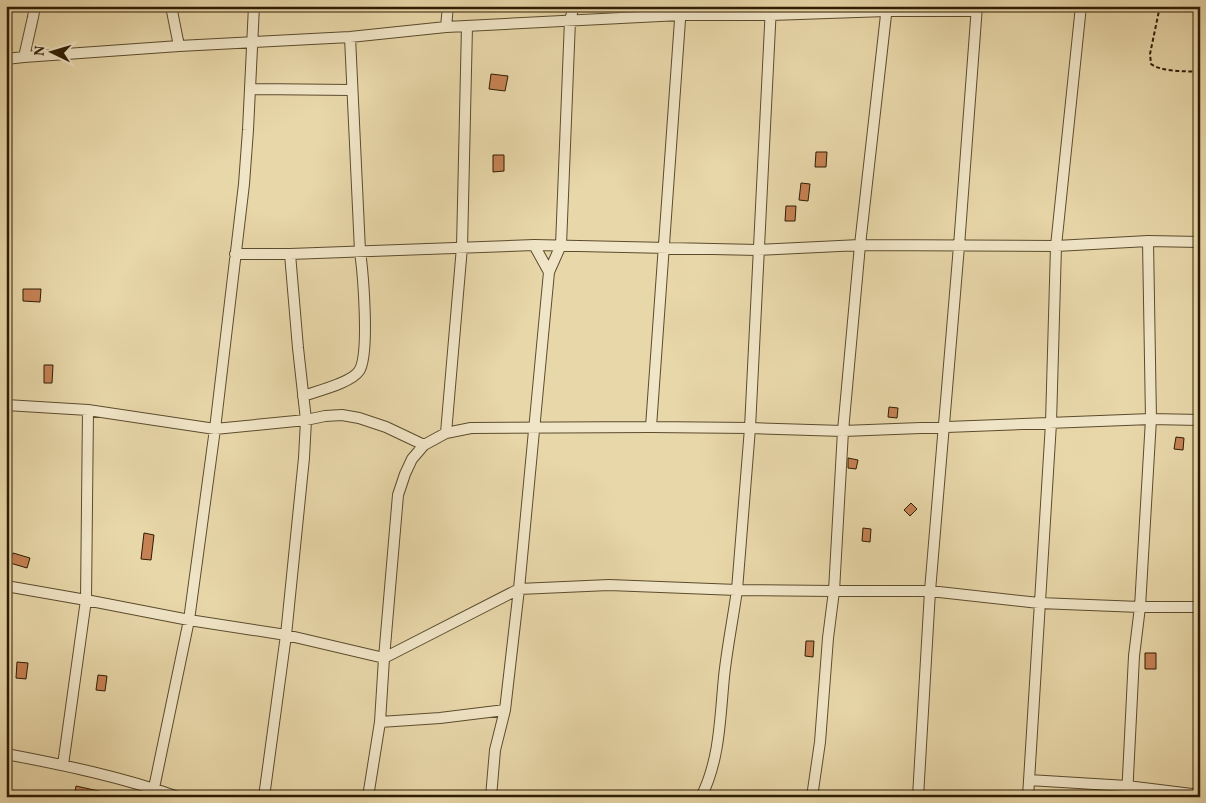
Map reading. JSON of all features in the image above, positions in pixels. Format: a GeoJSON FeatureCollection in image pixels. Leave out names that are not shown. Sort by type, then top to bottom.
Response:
{"type":"FeatureCollection","features":[{"type":"Feature","properties":{"kind":"street"},"geometry":{"type":"LineString","coordinates":[[24,57],[35,6]]}},
{"type":"Feature","properties":{"kind":"street"},"geometry":{"type":"LineString","coordinates":[[171,6],[180,46]]}},
{"type":"Feature","properties":{"kind":"street"},"geometry":{"type":"LineString","coordinates":[[154,788],[188,620],[215,429],[244,184],[254,6]]}},
{"type":"Feature","properties":{"kind":"street"},"geometry":{"type":"LineString","coordinates":[[446,27],[448,6]]}},
{"type":"Feature","properties":{"kind":"street"},"geometry":{"type":"LineString","coordinates":[[491,797],[495,750],[505,710],[519,589],[549,272],[561,245],[570,20],[574,6]]}},
{"type":"Feature","properties":{"kind":"street"},"geometry":{"type":"LineString","coordinates":[[1028,797],[1051,423],[1056,246],[1081,6]]}},
{"type":"Feature","properties":{"kind":"street"},"geometry":{"type":"LineString","coordinates":[[812,797],[820,742],[828,638],[834,592],[843,431],[860,245],[887,9]]}},
{"type":"Feature","properties":{"kind":"street"},"geometry":{"type":"LineString","coordinates":[[6,59],[180,46],[350,37],[446,27],[681,11],[977,9],[930,591],[918,797]]}},
{"type":"Feature","properties":{"kind":"street"},"geometry":{"type":"LineString","coordinates":[[651,427],[681,11]]}},
{"type":"Feature","properties":{"kind":"street"},"geometry":{"type":"LineString","coordinates":[[702,797],[716,751],[724,674],[737,590],[750,428],[771,11]]}},
{"type":"Feature","properties":{"kind":"street"},"geometry":{"type":"LineString","coordinates":[[446,433],[462,247],[467,26]]}},
{"type":"Feature","properties":{"kind":"street"},"geometry":{"type":"LineString","coordinates":[[303,396],[348,380],[360,371],[364,353],[364,285],[360,252],[350,37]]}},
{"type":"Feature","properties":{"kind":"street"},"geometry":{"type":"LineString","coordinates":[[250,89],[352,90]]}},
{"type":"Feature","properties":{"kind":"street"},"geometry":{"type":"LineString","coordinates":[[1127,791],[1134,656],[1140,608],[1151,418],[1148,241]]}},
{"type":"Feature","properties":{"kind":"street"},"geometry":{"type":"LineString","coordinates":[[235,254],[360,252],[534,245],[758,250],[860,245],[1056,246],[1148,241],[1200,242]]}},
{"type":"Feature","properties":{"kind":"street"},"geometry":{"type":"LineString","coordinates":[[534,245],[549,272]]}},
{"type":"Feature","properties":{"kind":"street"},"geometry":{"type":"LineString","coordinates":[[264,797],[286,635],[306,420],[290,254]]}},
{"type":"Feature","properties":{"kind":"street"},"geometry":{"type":"LineString","coordinates":[[6,405],[88,410],[215,429],[342,415],[359,418],[386,427],[424,445]]}},
{"type":"Feature","properties":{"kind":"street"},"geometry":{"type":"LineString","coordinates":[[63,765],[86,600],[88,410]]}},
{"type":"Feature","properties":{"kind":"street"},"geometry":{"type":"LineString","coordinates":[[368,797],[380,722],[398,495],[404,474],[412,458],[424,445],[446,433],[471,428],[535,427],[750,428],[843,431],[1151,418],[1200,420]]}},
{"type":"Feature","properties":{"kind":"street"},"geometry":{"type":"LineString","coordinates":[[6,586],[188,620],[286,635],[384,658],[519,589],[609,585],[834,592],[930,591],[1039,603],[1140,608],[1200,607]]}},
{"type":"Feature","properties":{"kind":"street"},"geometry":{"type":"LineString","coordinates":[[380,722],[440,718],[505,710]]}},
{"type":"Feature","properties":{"kind":"street"},"geometry":{"type":"LineString","coordinates":[[6,754],[63,765],[154,788],[178,797]]}},
{"type":"Feature","properties":{"kind":"street"},"geometry":{"type":"LineString","coordinates":[[1029,780],[1127,791],[1200,795]]}},
{"type":"Feature","properties":{"kind":"street"},"geometry":{"type":"LineString","coordinates":[[707,785],[707,797]]}},
{"type":"Feature","properties":{"kind":"path"},"geometry":{"type":"LineString","coordinates":[[1160,6],[1150,54],[1151,64],[1164,69],[1200,72]]}},
{"type":"Feature","properties":{"kind":"building"},"geometry":{"type":"Polygon","coordinates":[[[491,74],[508,76],[505,91],[489,89],[491,74]]]}},
{"type":"Feature","properties":{"kind":"building"},"geometry":{"type":"Polygon","coordinates":[[[816,152],[827,152],[826,167],[815,167],[816,152]]]}},
{"type":"Feature","properties":{"kind":"building"},"geometry":{"type":"Polygon","coordinates":[[[493,155],[504,155],[504,171],[493,172],[493,155]]]}},
{"type":"Feature","properties":{"kind":"building"},"geometry":{"type":"Polygon","coordinates":[[[801,183],[810,184],[808,201],[799,200],[801,183]]]}},
{"type":"Feature","properties":{"kind":"building"},"geometry":{"type":"Polygon","coordinates":[[[786,206],[796,206],[795,221],[785,221],[786,206]]]}},
{"type":"Feature","properties":{"kind":"building"},"geometry":{"type":"Polygon","coordinates":[[[23,289],[41,289],[40,302],[23,301],[23,289]]]}},
{"type":"Feature","properties":{"kind":"building"},"geometry":{"type":"Polygon","coordinates":[[[44,365],[53,365],[52,383],[44,383],[44,365]]]}},
{"type":"Feature","properties":{"kind":"building"},"geometry":{"type":"Polygon","coordinates":[[[889,407],[898,408],[897,418],[888,417],[889,407]]]}},
{"type":"Feature","properties":{"kind":"building"},"geometry":{"type":"Polygon","coordinates":[[[1176,437],[1184,438],[1183,450],[1174,449],[1176,437]]]}},
{"type":"Feature","properties":{"kind":"building"},"geometry":{"type":"Polygon","coordinates":[[[848,458],[858,460],[856,469],[848,468],[848,458]]]}},
{"type":"Feature","properties":{"kind":"building"},"geometry":{"type":"Polygon","coordinates":[[[911,503],[917,509],[910,516],[904,510],[911,503]]]}},
{"type":"Feature","properties":{"kind":"building"},"geometry":{"type":"Polygon","coordinates":[[[863,528],[871,529],[870,542],[862,541],[863,528]]]}},
{"type":"Feature","properties":{"kind":"building"},"geometry":{"type":"Polygon","coordinates":[[[144,533],[154,535],[151,560],[141,559],[144,533]]]}},
{"type":"Feature","properties":{"kind":"building"},"geometry":{"type":"Polygon","coordinates":[[[13,553],[30,558],[27,568],[10,563],[13,553]]]}},
{"type":"Feature","properties":{"kind":"building"},"geometry":{"type":"Polygon","coordinates":[[[806,641],[814,641],[813,657],[805,656],[806,641]]]}},
{"type":"Feature","properties":{"kind":"building"},"geometry":{"type":"Polygon","coordinates":[[[1145,653],[1156,653],[1156,669],[1145,669],[1145,653]]]}},
{"type":"Feature","properties":{"kind":"building"},"geometry":{"type":"Polygon","coordinates":[[[17,662],[28,663],[26,679],[16,678],[17,662]]]}},
{"type":"Feature","properties":{"kind":"building"},"geometry":{"type":"Polygon","coordinates":[[[98,675],[107,676],[105,691],[96,690],[98,675]]]}},
{"type":"Feature","properties":{"kind":"building"},"geometry":{"type":"Polygon","coordinates":[[[76,786],[108,793],[108,797],[74,797],[76,786]]]}}]}
